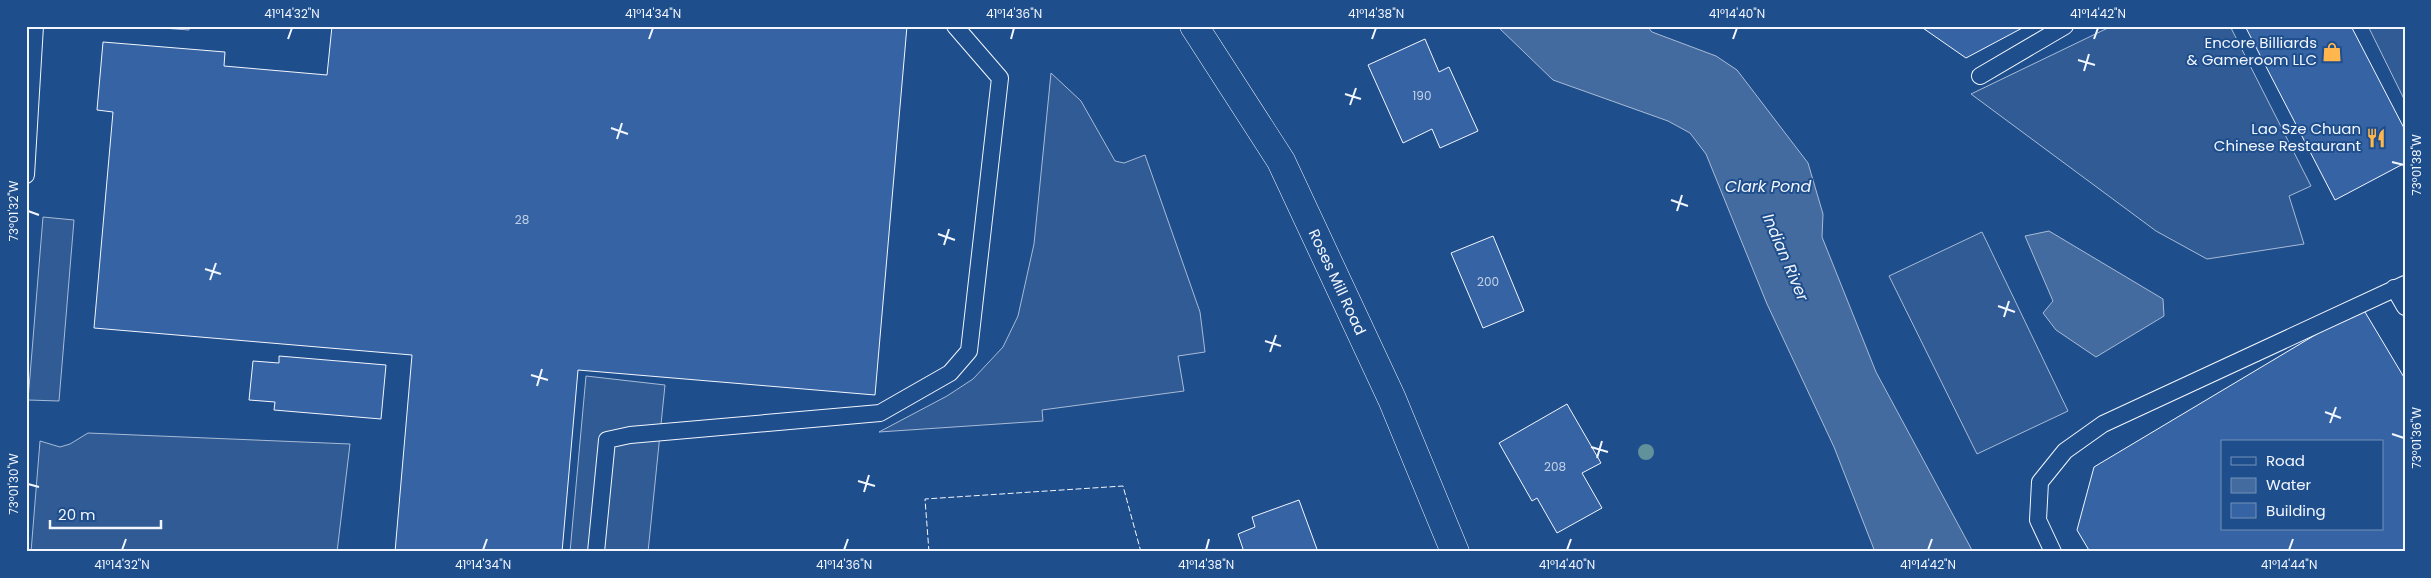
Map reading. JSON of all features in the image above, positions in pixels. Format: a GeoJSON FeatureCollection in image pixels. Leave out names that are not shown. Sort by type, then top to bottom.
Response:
{"type":"FeatureCollection","features":[{"type":"Feature","properties":{"kind":"street","name":"Roses Mill Road"},"geometry":{"type":"LineString","coordinates":[[1194,26],[1281,161],[1392,399],[1455,552]]}},
{"type":"Feature","properties":{"kind":"lane"},"geometry":{"type":"LineString","coordinates":[[26,175],[35,26]]}},
{"type":"Feature","properties":{"kind":"lane"},"geometry":{"type":"LineString","coordinates":[[596,552],[607,440],[630,434],[880,413],[950,373],[969,351],[1000,78],[955,26]]}},
{"type":"Feature","properties":{"kind":"lane"},"geometry":{"type":"LineString","coordinates":[[1980,76],[2066,26]]}},
{"type":"Feature","properties":{"kind":"lane"},"geometry":{"type":"LineString","coordinates":[[2053,552],[2038,520],[2040,482],[2065,451],[2103,424],[2399,286],[2405,307]]}},
{"type":"Feature","properties":{"kind":"shaded area"},"geometry":{"type":"Polygon","coordinates":[[[135,26],[189,26],[189,30],[135,26]]]}},
{"type":"Feature","properties":{"kind":"shaded area"},"geometry":{"type":"Polygon","coordinates":[[[2112,26],[2230,26],[2311,186],[2289,196],[2304,244],[2207,259],[2156,231],[1971,94],[2112,26]]]}},
{"type":"Feature","properties":{"kind":"shaded area"},"geometry":{"type":"Polygon","coordinates":[[[2368,26],[2405,26],[2405,101],[2368,26]]]}},
{"type":"Feature","properties":{"kind":"shaded area"},"geometry":{"type":"Polygon","coordinates":[[[1051,73],[1081,101],[1115,161],[1124,163],[1145,155],[1200,312],[1205,352],[1178,356],[1184,391],[1042,410],[1043,421],[879,432],[947,396],[973,379],[1003,347],[1018,316],[1034,244],[1051,73]]]}},
{"type":"Feature","properties":{"kind":"shaded area"},"geometry":{"type":"Polygon","coordinates":[[[43,217],[74,220],[59,401],[28,400],[43,217]]]}},
{"type":"Feature","properties":{"kind":"shaded area"},"geometry":{"type":"Polygon","coordinates":[[[1982,232],[2068,411],[1977,454],[1889,276],[1982,232]]]}},
{"type":"Feature","properties":{"kind":"shaded area"},"geometry":{"type":"Polygon","coordinates":[[[586,376],[665,385],[648,552],[570,552],[586,376]]]}},
{"type":"Feature","properties":{"kind":"shaded area"},"geometry":{"type":"Polygon","coordinates":[[[88,433],[350,444],[337,552],[31,552],[40,441],[60,447],[70,444],[88,433]]]}},
{"type":"Feature","properties":{"kind":"water","name":"Clark Pond"},"geometry":{"type":"Polygon","coordinates":[[[1497,26],[1647,26],[1652,32],[1716,56],[1737,70],[1808,163],[1823,214],[1822,237],[1876,372],[1973,552],[1875,552],[1834,447],[1767,304],[1706,154],[1690,133],[1668,121],[1553,80],[1497,26]]]}},
{"type":"Feature","properties":{"kind":"water"},"geometry":{"type":"Polygon","coordinates":[[[2049,231],[2163,299],[2164,316],[2096,357],[2056,330],[2043,313],[2053,301],[2025,236],[2049,231]]]}},
{"type":"Feature","properties":{"kind":"building"},"geometry":{"type":"Polygon","coordinates":[[[332,26],[907,26],[875,395],[578,370],[562,552],[395,552],[412,355],[94,328],[113,112],[97,110],[103,42],[225,52],[224,66],[327,75],[332,26]]]}},
{"type":"Feature","properties":{"kind":"building"},"geometry":{"type":"Polygon","coordinates":[[[1920,26],[2026,26],[1966,58],[1920,26]]]}},
{"type":"Feature","properties":{"kind":"building"},"geometry":{"type":"Polygon","coordinates":[[[2245,26],[2351,26],[2405,130],[2405,163],[2335,200],[2245,26]]]}},
{"type":"Feature","properties":{"kind":"building"},"geometry":{"type":"Polygon","coordinates":[[[1425,39],[1439,72],[1449,67],[1478,131],[1440,148],[1432,129],[1403,143],[1368,65],[1425,39]]]}},
{"type":"Feature","properties":{"kind":"building"},"geometry":{"type":"Polygon","coordinates":[[[1493,236],[1524,311],[1483,328],[1451,253],[1493,236]]]}},
{"type":"Feature","properties":{"kind":"building"},"geometry":{"type":"Polygon","coordinates":[[[2362,307],[2405,379],[2405,552],[2090,552],[2077,530],[2094,467],[2362,307]]]}},
{"type":"Feature","properties":{"kind":"building"},"geometry":{"type":"Polygon","coordinates":[[[279,356],[386,365],[381,419],[274,410],[275,402],[249,400],[253,361],[279,363],[279,356]]]}},
{"type":"Feature","properties":{"kind":"building"},"geometry":{"type":"Polygon","coordinates":[[[1567,404],[1601,463],[1582,473],[1602,508],[1557,533],[1537,498],[1532,501],[1499,443],[1567,404]]]}},
{"type":"Feature","properties":{"kind":"building"},"geometry":{"type":"Polygon","coordinates":[[[1299,500],[1318,552],[1244,552],[1238,534],[1255,527],[1252,517],[1299,500]]]}},
{"type":"Feature","properties":{"kind":"fence"},"geometry":{"type":"LineString","coordinates":[[929,552],[925,499],[1123,486],[1141,552]]}},
{"type":"Feature","properties":{"kind":"place","name":"Encore Billiards & Gameroom LLC"},"geometry":{"type":"Point","coordinates":[2332,52]}},
{"type":"Feature","properties":{"kind":"place","name":"Lao Sze Chuan Chinese Restaurant"},"geometry":{"type":"Point","coordinates":[2376,138]}},
{"type":"Feature","properties":{"kind":"water label","name":"Indian River"},"geometry":{"type":"Point","coordinates":[1786,257]}}]}
